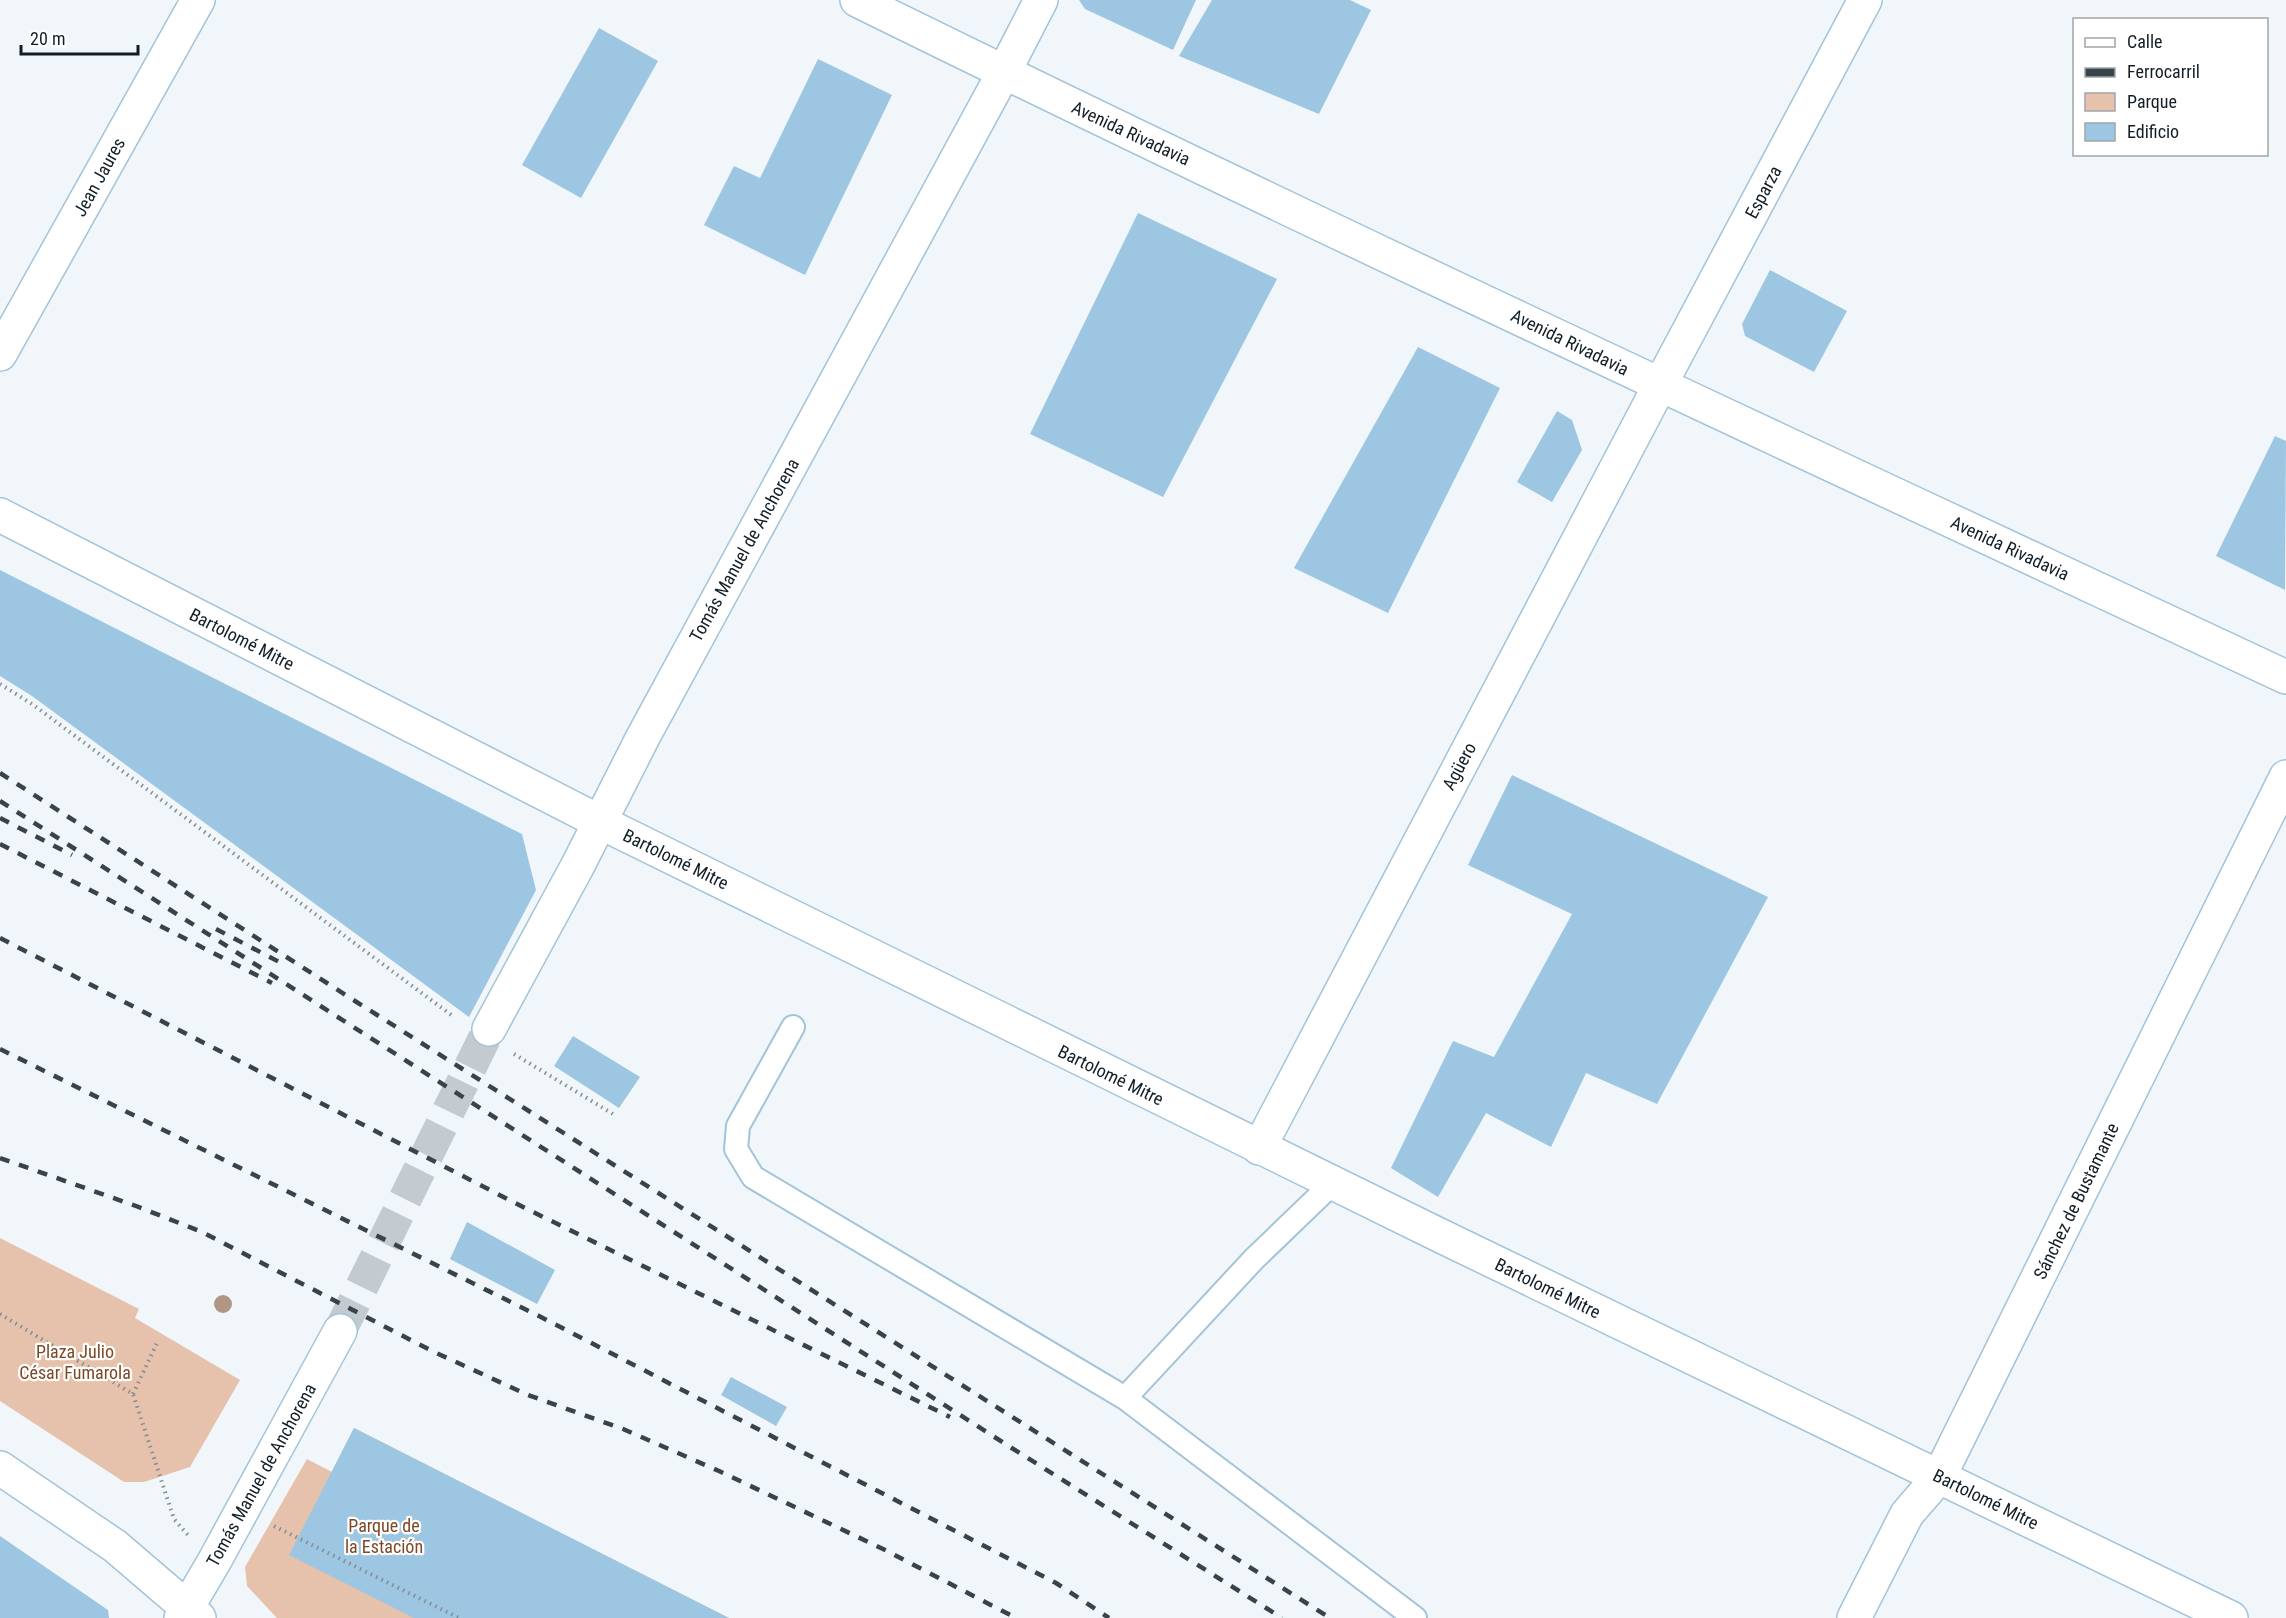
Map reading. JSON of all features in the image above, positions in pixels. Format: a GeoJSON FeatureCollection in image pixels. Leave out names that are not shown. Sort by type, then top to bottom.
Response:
{"type":"FeatureCollection","features":[{"type":"Feature","properties":{"kind":"street","name":"Jean Jaures"},"geometry":{"type":"LineString","coordinates":[[0,354],[198,0]]}},
{"type":"Feature","properties":{"kind":"street","name":"Avenida Rivadavia"},"geometry":{"type":"LineString","coordinates":[[857,0],[1660,385],[2286,677]]}},
{"type":"Feature","properties":{"kind":"street","name":"Tomás Manuel de Anchorena"},"geometry":{"type":"LineString","coordinates":[[475,1026],[600,822],[643,737],[1041,0]]}},
{"type":"Feature","properties":{"kind":"street","name":"Esparza"},"geometry":{"type":"LineString","coordinates":[[1660,385],[1865,0]]}},
{"type":"Feature","properties":{"kind":"street","name":"Agüero"},"geometry":{"type":"LineString","coordinates":[[1259,1148],[1660,385]]}},
{"type":"Feature","properties":{"kind":"street","name":"Bartolomé Mitre"},"geometry":{"type":"LineString","coordinates":[[0,515],[600,822],[1259,1148],[1334,1182],[2231,1618]]}},
{"type":"Feature","properties":{"kind":"street","name":"Sánchez de Bustamante"},"geometry":{"type":"LineString","coordinates":[[1854,1618],[1907,1514],[1939,1477],[2286,777]]}},
{"type":"Feature","properties":{"kind":"street","name":"Tomás Manuel de Anchorena"},"geometry":{"type":"LineString","coordinates":[[189,1615],[340,1330]]}},
{"type":"Feature","properties":{"kind":"street"},"geometry":{"type":"LineString","coordinates":[[0,1468],[115,1546],[189,1615]]}},
{"type":"Feature","properties":{"kind":"lane"},"geometry":{"type":"LineString","coordinates":[[793,1027],[738,1126],[736,1149],[753,1178],[1125,1398],[1415,1618]]}},
{"type":"Feature","properties":{"kind":"lane"},"geometry":{"type":"LineString","coordinates":[[1125,1398],[1254,1259],[1334,1182]]}},
{"type":"Feature","properties":{"kind":"path"},"geometry":{"type":"LineString","coordinates":[[0,684],[32,704],[475,1026]]}},
{"type":"Feature","properties":{"kind":"path"},"geometry":{"type":"LineString","coordinates":[[511,1053],[614,1114]]}},
{"type":"Feature","properties":{"kind":"path"},"geometry":{"type":"LineString","coordinates":[[0,1314],[133,1394],[174,1519],[193,1541]]}},
{"type":"Feature","properties":{"kind":"path"},"geometry":{"type":"LineString","coordinates":[[133,1394],[157,1343]]}},
{"type":"Feature","properties":{"kind":"path"},"geometry":{"type":"LineString","coordinates":[[243,1510],[459,1618]]}},
{"type":"Feature","properties":{"kind":"green space","name":"Plaza Julio César Fumarola"},"geometry":{"type":"Polygon","coordinates":[[[0,1238],[139,1309],[135,1318],[240,1380],[190,1467],[144,1482],[124,1482],[0,1401],[0,1238]]]}},
{"type":"Feature","properties":{"kind":"green space","name":"Parque de la Estación"},"geometry":{"type":"Polygon","coordinates":[[[354,1428],[729,1618],[277,1618],[247,1586],[245,1567],[307,1459],[332,1472],[354,1428]]]}},
{"type":"Feature","properties":{"kind":"building"},"geometry":{"type":"Polygon","coordinates":[[[1079,0],[1196,0],[1173,50],[1085,9],[1079,0]]]}},
{"type":"Feature","properties":{"kind":"building"},"geometry":{"type":"Polygon","coordinates":[[[1212,0],[1350,0],[1371,10],[1319,114],[1179,56],[1212,0]]]}},
{"type":"Feature","properties":{"kind":"building"},"geometry":{"type":"Polygon","coordinates":[[[599,28],[658,61],[581,198],[522,165],[599,28]]]}},
{"type":"Feature","properties":{"kind":"building"},"geometry":{"type":"Polygon","coordinates":[[[818,59],[892,95],[805,275],[704,225],[734,166],[760,178],[818,59]]]}},
{"type":"Feature","properties":{"kind":"building"},"geometry":{"type":"Polygon","coordinates":[[[1138,213],[1277,279],[1163,497],[1030,434],[1138,213]]]}},
{"type":"Feature","properties":{"kind":"building"},"geometry":{"type":"Polygon","coordinates":[[[1770,270],[1847,311],[1814,372],[1745,336],[1742,324],[1770,270]]]}},
{"type":"Feature","properties":{"kind":"building"},"geometry":{"type":"Polygon","coordinates":[[[1418,347],[1500,388],[1388,613],[1294,568],[1418,347]]]}},
{"type":"Feature","properties":{"kind":"building"},"geometry":{"type":"Polygon","coordinates":[[[1557,411],[1572,420],[1582,450],[1552,502],[1517,482],[1557,411]]]}},
{"type":"Feature","properties":{"kind":"building"},"geometry":{"type":"Polygon","coordinates":[[[2275,436],[2286,441],[2285,590],[2216,556],[2275,436]]]}},
{"type":"Feature","properties":{"kind":"building"},"geometry":{"type":"Polygon","coordinates":[[[0,570],[522,834],[536,890],[469,1017],[32,696],[0,676],[0,570]]]}},
{"type":"Feature","properties":{"kind":"building"},"geometry":{"type":"Polygon","coordinates":[[[1512,775],[1768,897],[1657,1104],[1586,1073],[1551,1147],[1486,1113],[1438,1197],[1391,1168],[1453,1041],[1494,1057],[1572,914],[1468,865],[1512,775]]]}},
{"type":"Feature","properties":{"kind":"building"},"geometry":{"type":"Polygon","coordinates":[[[573,1036],[640,1077],[619,1108],[554,1066],[573,1036]]]}},
{"type":"Feature","properties":{"kind":"building"},"geometry":{"type":"Polygon","coordinates":[[[467,1222],[555,1270],[537,1304],[450,1259],[467,1222]]]}},
{"type":"Feature","properties":{"kind":"building"},"geometry":{"type":"Polygon","coordinates":[[[731,1377],[787,1407],[776,1426],[721,1395],[731,1377]]]}},
{"type":"Feature","properties":{"kind":"building","name":"Parque de la Estación"},"geometry":{"type":"Polygon","coordinates":[[[354,1428],[729,1618],[414,1618],[289,1555],[354,1428]]]}},
{"type":"Feature","properties":{"kind":"building"},"geometry":{"type":"Polygon","coordinates":[[[0,1536],[108,1610],[109,1618],[0,1618],[0,1536]]]}},
{"type":"Feature","properties":{"kind":"tunnel"},"geometry":{"type":"LineString","coordinates":[[340,1331],[489,1029]]}},
{"type":"Feature","properties":{"kind":"railway"},"geometry":{"type":"LineString","coordinates":[[0,773],[355,1001],[1330,1618]]}},
{"type":"Feature","properties":{"kind":"railway"},"geometry":{"type":"LineString","coordinates":[[0,801],[1007,1445],[1282,1618]]}},
{"type":"Feature","properties":{"kind":"railway"},"geometry":{"type":"LineString","coordinates":[[0,818],[72,855]]}},
{"type":"Feature","properties":{"kind":"railway"},"geometry":{"type":"LineString","coordinates":[[0,844],[272,983]]}},
{"type":"Feature","properties":{"kind":"railway"},"geometry":{"type":"LineString","coordinates":[[216,929],[285,965]]}},
{"type":"Feature","properties":{"kind":"railway"},"geometry":{"type":"LineString","coordinates":[[0,938],[523,1207],[950,1417]]}},
{"type":"Feature","properties":{"kind":"railway"},"geometry":{"type":"LineString","coordinates":[[0,1049],[539,1316],[1056,1583],[1109,1618]]}},
{"type":"Feature","properties":{"kind":"railway"},"geometry":{"type":"LineString","coordinates":[[0,1158],[202,1232],[432,1351],[528,1395],[623,1429],[719,1471],[883,1549],[1016,1618]]}}]}
